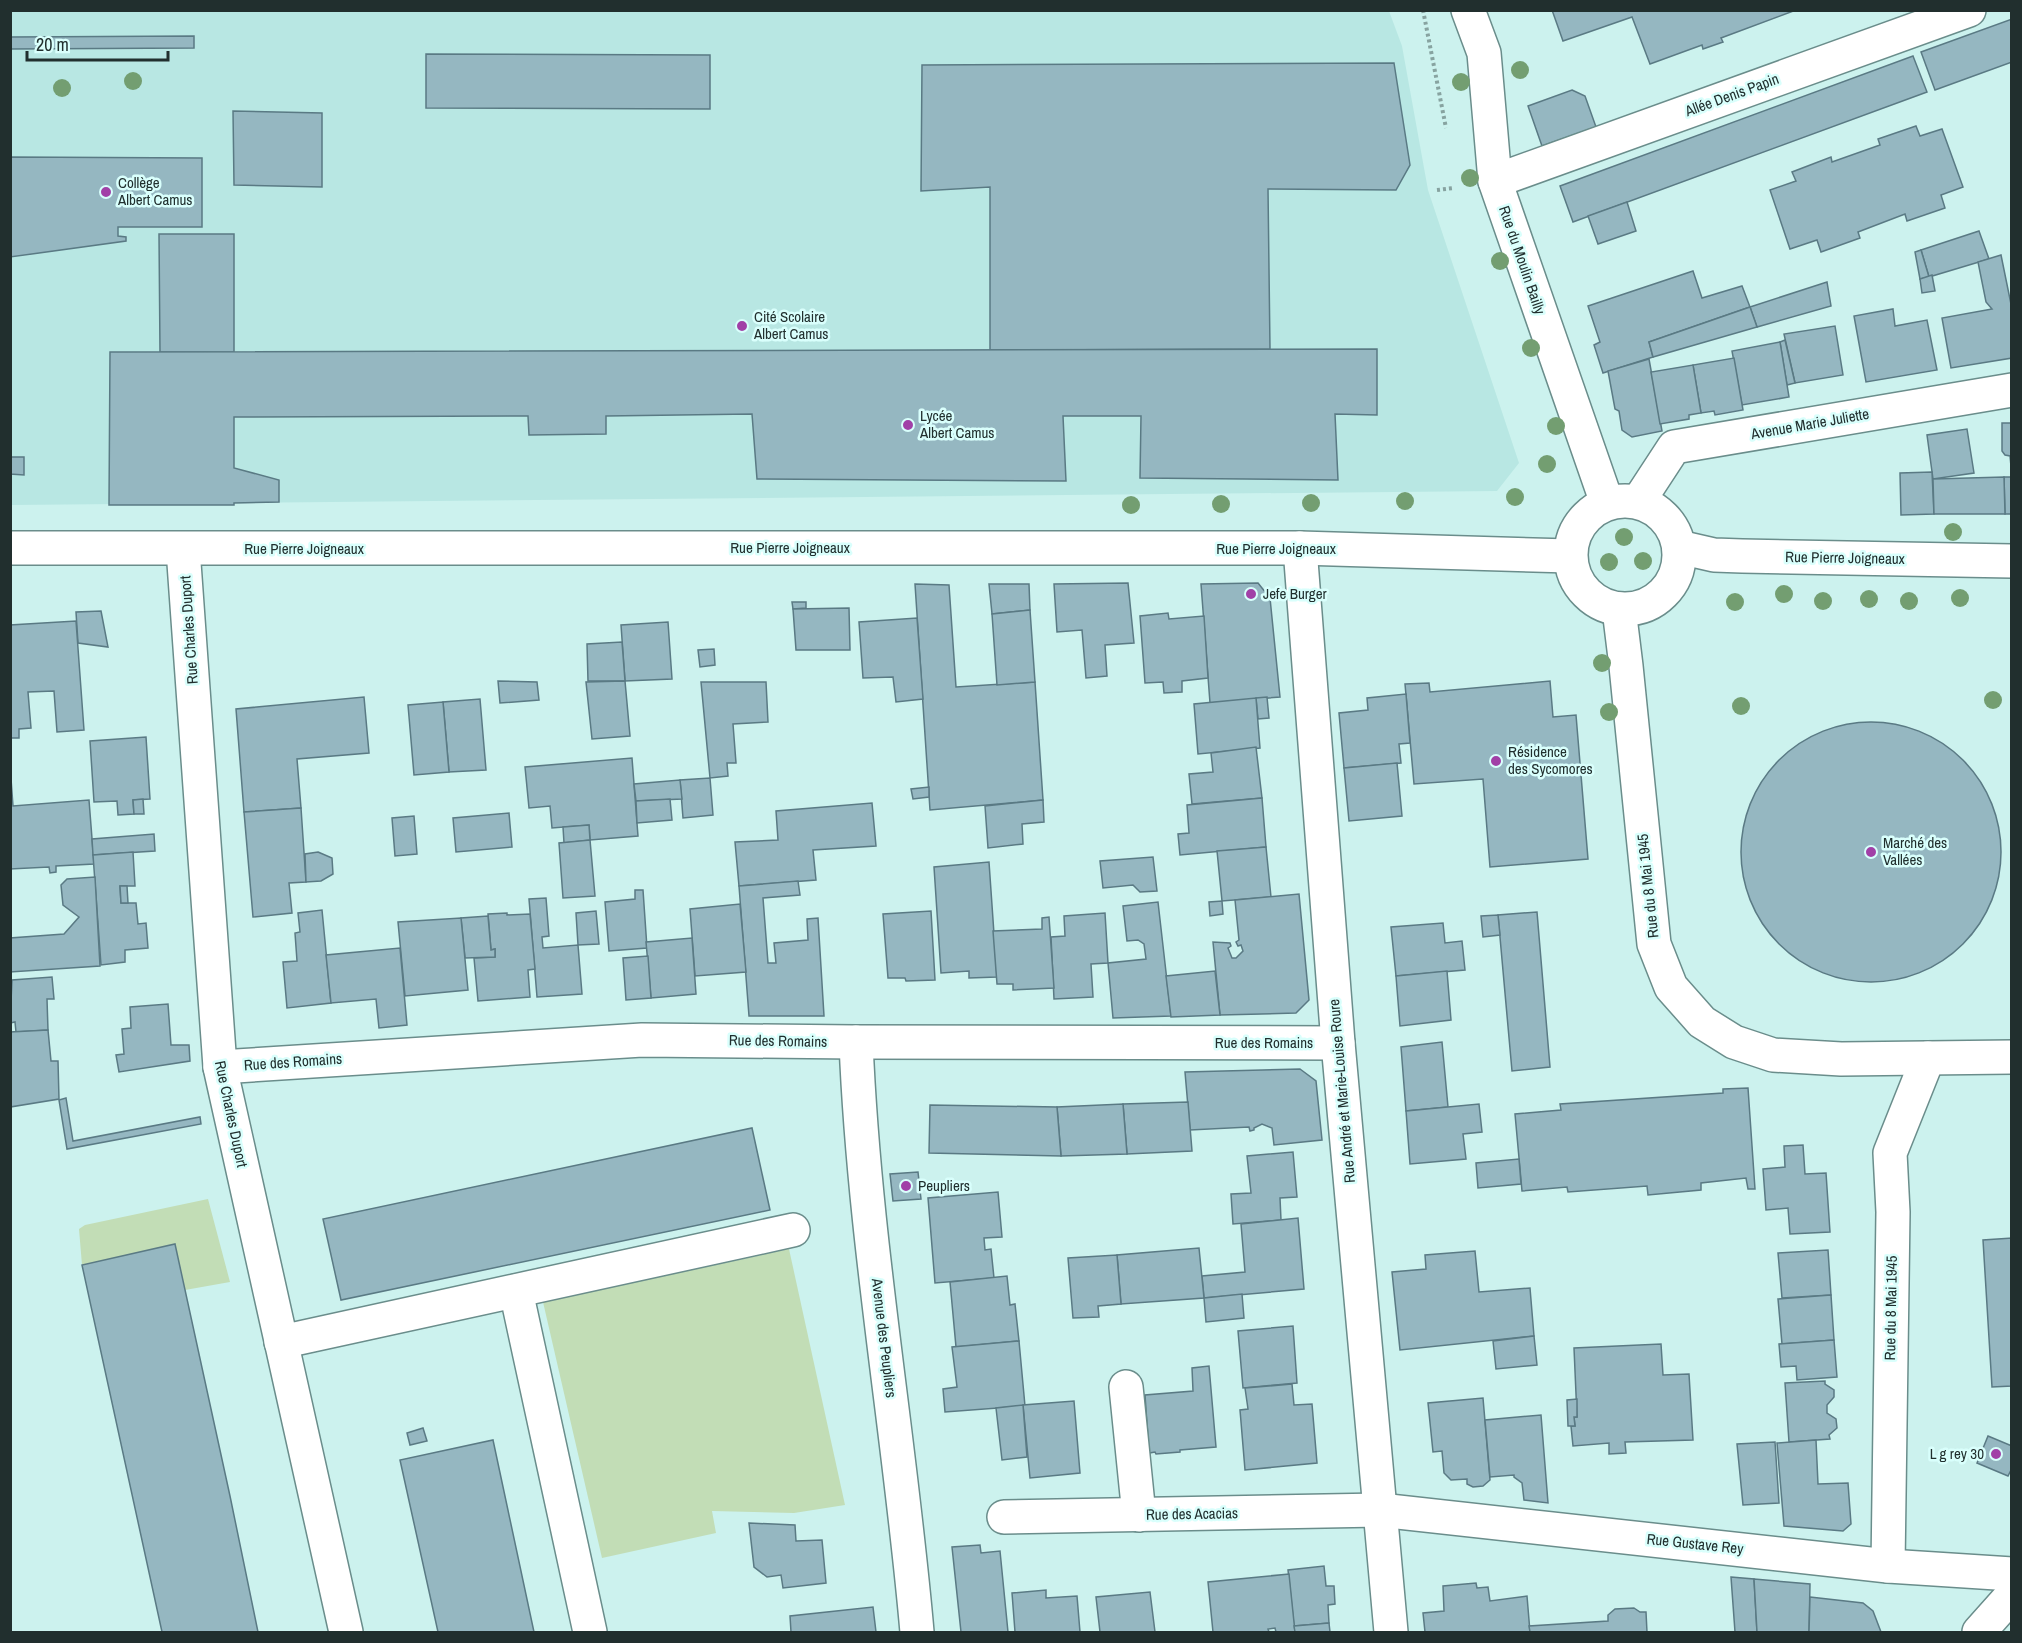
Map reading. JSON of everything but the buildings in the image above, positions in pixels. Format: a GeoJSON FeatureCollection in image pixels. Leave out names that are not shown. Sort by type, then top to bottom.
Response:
{"type":"FeatureCollection","features":[{"type":"Feature","properties":{"kind":"street","name":"Rue du Moulin Bailly"},"geometry":{"type":"LineString","coordinates":[[1468,10],[1484,53],[1495,181],[1622,503]]}},
{"type":"Feature","properties":{"kind":"street","name":"Allée Denis Papin"},"geometry":{"type":"LineString","coordinates":[[1495,181],[1969,10]]}},
{"type":"Feature","properties":{"kind":"street","name":"Avenue Marie Juliette"},"geometry":{"type":"LineString","coordinates":[[1622,503],[1674,447],[2012,390]]}},
{"type":"Feature","properties":{"kind":"street"},"geometry":{"type":"LineString","coordinates":[[1622,503],[1653,509],[1665,519],[1674,532],[1679,548],[1676,576],[1669,588],[1659,598],[1640,608],[1619,609],[1604,605],[1584,591],[1572,572],[1570,556],[1573,537],[1583,520],[1598,507],[1622,503]]}},
{"type":"Feature","properties":{"kind":"street","name":"Rue Pierre Joigneaux"},"geometry":{"type":"LineString","coordinates":[[10,548],[1300,548],[1570,556]]}},
{"type":"Feature","properties":{"kind":"street","name":"Rue André et Marie-Louise Roure"},"geometry":{"type":"LineString","coordinates":[[1300,548],[1338,1043],[1391,1632]]}},
{"type":"Feature","properties":{"kind":"street","name":"Rue Pierre Joigneaux"},"geometry":{"type":"LineString","coordinates":[[1679,548],[1724,555],[2012,561]]}},
{"type":"Feature","properties":{"kind":"street","name":"Rue Charles Duport"},"geometry":{"type":"LineString","coordinates":[[183,549],[220,1067],[346,1632]]}},
{"type":"Feature","properties":{"kind":"street","name":"Rue du 8 Mai 1945"},"geometry":{"type":"LineString","coordinates":[[1619,609],[1654,944],[1671,987],[1702,1022],[1734,1042],[1773,1054],[1841,1059],[2012,1058]]}},
{"type":"Feature","properties":{"kind":"street","name":"Rue des Romains"},"geometry":{"type":"LineString","coordinates":[[220,1067],[642,1040],[1338,1043]]}},
{"type":"Feature","properties":{"kind":"street","name":"Avenue des Peupliers"},"geometry":{"type":"LineString","coordinates":[[856,1042],[869,1215],[907,1524],[917,1632]]}},
{"type":"Feature","properties":{"kind":"street","name":"Rue du 8 Mai 1945"},"geometry":{"type":"LineString","coordinates":[[1888,1566],[1893,1212],[1890,1153],[1928,1058]]}},
{"type":"Feature","properties":{"kind":"street"},"geometry":{"type":"LineString","coordinates":[[281,1342],[793,1230]]}},
{"type":"Feature","properties":{"kind":"street"},"geometry":{"type":"LineString","coordinates":[[516,1291],[590,1632]]}},
{"type":"Feature","properties":{"kind":"street"},"geometry":{"type":"LineString","coordinates":[[1126,1387],[1139,1515]]}},
{"type":"Feature","properties":{"kind":"street","name":"Rue des Acacias"},"geometry":{"type":"LineString","coordinates":[[1004,1517],[1380,1510]]}},
{"type":"Feature","properties":{"kind":"street","name":"Rue Gustave Rey"},"geometry":{"type":"LineString","coordinates":[[1380,1510],[1888,1566],[2012,1575]]}},
{"type":"Feature","properties":{"kind":"street"},"geometry":{"type":"LineString","coordinates":[[1979,1632],[2012,1595]]}},
{"type":"Feature","properties":{"kind":"shaded area","name":"Cité Scolaire Albert Camus"},"geometry":{"type":"Polygon","coordinates":[[[10,11],[1389,11],[1402,46],[1428,190],[1519,463],[1497,491],[11,505],[10,11]]]}},
{"type":"Feature","properties":{"kind":"green space"},"geometry":{"type":"Polygon","coordinates":[[[208,1199],[230,1282],[185,1290],[175,1244],[82,1265],[79,1229],[85,1225],[208,1199]]]}},
{"type":"Feature","properties":{"kind":"green space"},"geometry":{"type":"Polygon","coordinates":[[[789,1249],[845,1505],[794,1513],[712,1511],[716,1533],[602,1558],[543,1302],[789,1249]]]}},
{"type":"Feature","properties":{"kind":"place","name":"Collège Albert Camus"},"geometry":{"type":"Point","coordinates":[106,192]}},
{"type":"Feature","properties":{"kind":"place","name":"Cité Scolaire Albert Camus"},"geometry":{"type":"Point","coordinates":[742,326]}},
{"type":"Feature","properties":{"kind":"place","name":"Lycée Albert Camus"},"geometry":{"type":"Point","coordinates":[908,425]}},
{"type":"Feature","properties":{"kind":"place","name":"Jefe Burger"},"geometry":{"type":"Point","coordinates":[1251,594]}},
{"type":"Feature","properties":{"kind":"place","name":"Résidence des Sycomores"},"geometry":{"type":"Point","coordinates":[1496,761]}},
{"type":"Feature","properties":{"kind":"place","name":"Marché des Vallées"},"geometry":{"type":"Point","coordinates":[1871,852]}},
{"type":"Feature","properties":{"kind":"place","name":"Peupliers"},"geometry":{"type":"Point","coordinates":[906,1186]}},
{"type":"Feature","properties":{"kind":"place","name":"L g rey 30"},"geometry":{"type":"Point","coordinates":[1996,1454]}}]}
